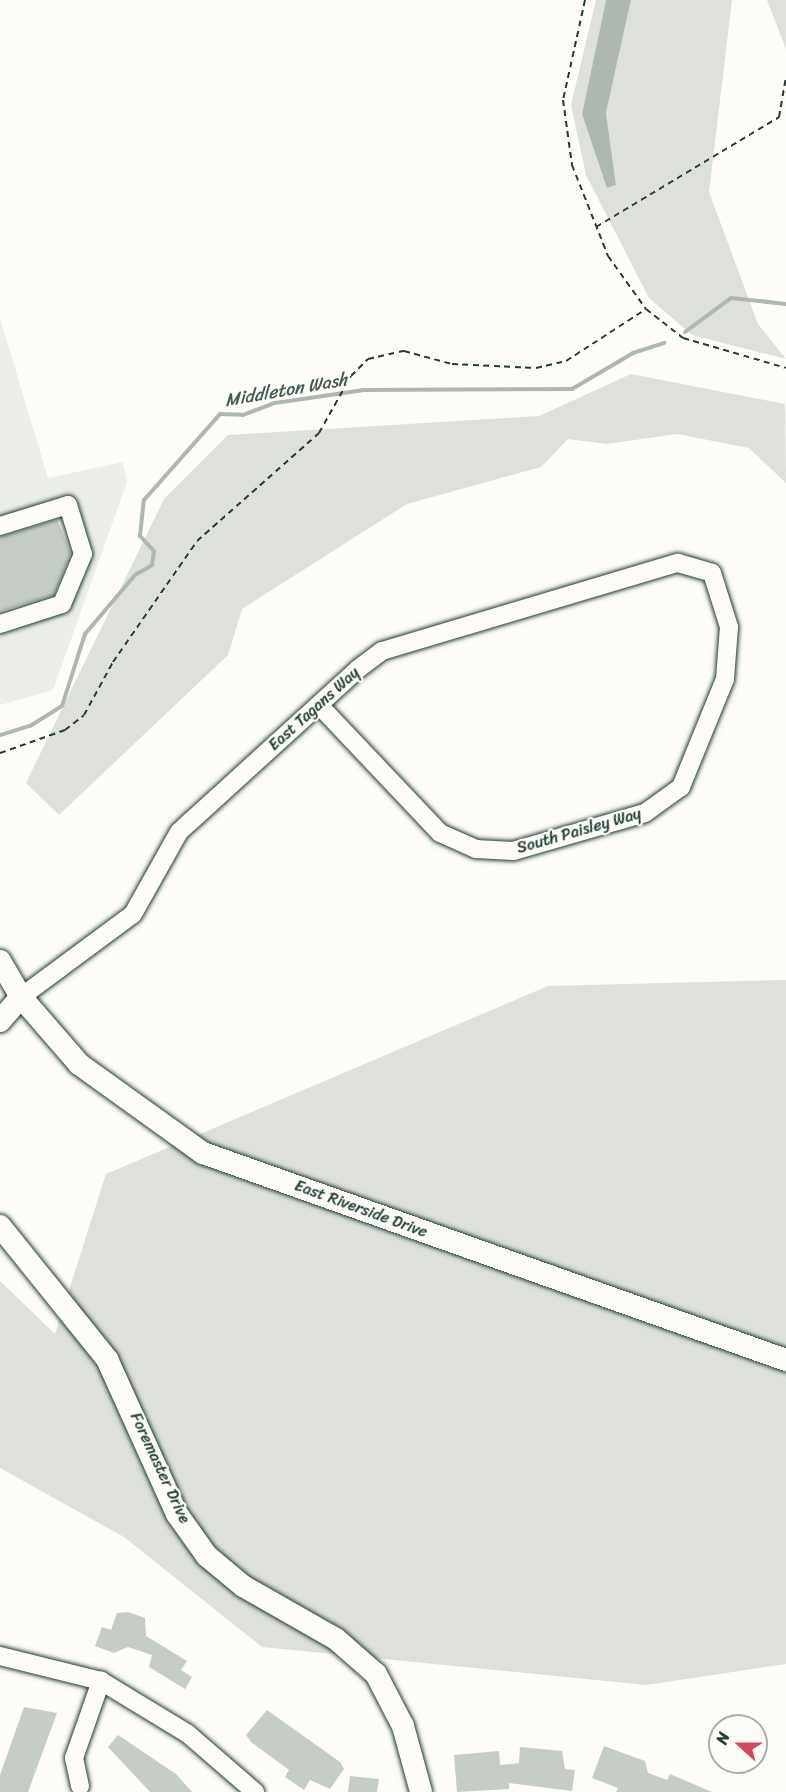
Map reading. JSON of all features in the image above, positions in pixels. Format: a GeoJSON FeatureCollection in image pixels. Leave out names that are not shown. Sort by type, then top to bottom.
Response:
{"type":"FeatureCollection","features":[{"type":"Feature","properties":{"kind":"main road","name":"East Riverside Drive"},"geometry":{"type":"LineString","coordinates":[[0,961],[21,997],[96,1079],[203,1153],[786,1360]]}},
{"type":"Feature","properties":{"kind":"main road"},"geometry":{"type":"LineString","coordinates":[[0,1021],[21,997]]}},
{"type":"Feature","properties":{"kind":"main road","name":"Foremaster Drive"},"geometry":{"type":"LineString","coordinates":[[0,1226],[107,1359],[177,1514],[207,1556],[243,1586],[336,1639],[375,1674],[403,1726],[422,1792]]}},
{"type":"Feature","properties":{"kind":"street"},"geometry":{"type":"LineString","coordinates":[[0,526],[68,505],[83,554],[62,604],[0,624]]}},
{"type":"Feature","properties":{"kind":"street","name":"East Tagans Way"},"geometry":{"type":"LineString","coordinates":[[21,997],[133,914],[179,832],[319,705],[394,645],[678,563],[695,564]]}},
{"type":"Feature","properties":{"kind":"street","name":"South Paisley Way"},"geometry":{"type":"LineString","coordinates":[[319,705],[422,817],[464,846],[513,851],[645,813],[670,798],[689,775],[729,665],[729,627],[717,580],[695,564]]}},
{"type":"Feature","properties":{"kind":"street"},"geometry":{"type":"LineString","coordinates":[[0,1656],[101,1681],[188,1734],[255,1792]]}},
{"type":"Feature","properties":{"kind":"street"},"geometry":{"type":"LineString","coordinates":[[80,1786],[74,1758],[101,1681]]}},
{"type":"Feature","properties":{"kind":"path"},"geometry":{"type":"LineString","coordinates":[[585,0],[563,100],[572,165],[608,256],[646,309],[682,338],[786,368]]}},
{"type":"Feature","properties":{"kind":"path"},"geometry":{"type":"LineString","coordinates":[[596,227],[779,117],[786,77]]}},
{"type":"Feature","properties":{"kind":"path"},"geometry":{"type":"LineString","coordinates":[[0,753],[65,730],[84,715],[113,662],[197,541],[319,434],[351,376],[384,352],[404,351],[452,364],[536,368],[556,363],[596,345],[646,309]]}},
{"type":"Feature","properties":{"kind":"shaded area"},"geometry":{"type":"Polygon","coordinates":[[[596,0],[606,0],[582,114],[608,188],[616,185],[606,113],[631,0],[732,0],[709,192],[758,324],[786,359],[692,335],[649,298],[586,175],[571,105],[596,0]]]}},
{"type":"Feature","properties":{"kind":"shaded area"},"geometry":{"type":"Polygon","coordinates":[[[606,0],[631,0],[606,113],[616,185],[607,188],[582,114],[606,0]]]}},
{"type":"Feature","properties":{"kind":"shaded area"},"geometry":{"type":"Polygon","coordinates":[[[767,0],[786,0],[786,49],[767,0]]]}},
{"type":"Feature","properties":{"kind":"shaded area"},"geometry":{"type":"Polygon","coordinates":[[[0,318],[48,478],[123,462],[127,482],[53,690],[0,705],[0,318]]]}},
{"type":"Feature","properties":{"kind":"shaded area"},"geometry":{"type":"Polygon","coordinates":[[[631,374],[785,404],[786,483],[749,448],[677,434],[607,444],[568,439],[541,467],[407,504],[242,609],[228,655],[59,815],[26,783],[164,499],[228,435],[539,416],[631,374]]]}},
{"type":"Feature","properties":{"kind":"shaded area"},"geometry":{"type":"Polygon","coordinates":[[[786,980],[786,1664],[646,1685],[262,1647],[124,1537],[0,1468],[0,1281],[55,1334],[106,1174],[548,986],[786,980]]]}},
{"type":"Feature","properties":{"kind":"building"},"geometry":{"type":"Polygon","coordinates":[[[57,520],[71,553],[54,595],[0,611],[0,537],[57,520]]]}},
{"type":"Feature","properties":{"kind":"building"},"geometry":{"type":"Polygon","coordinates":[[[128,1612],[145,1618],[146,1636],[187,1661],[181,1670],[192,1677],[185,1689],[149,1667],[152,1655],[128,1647],[114,1653],[95,1646],[102,1627],[111,1630],[117,1613],[128,1612]]]}},
{"type":"Feature","properties":{"kind":"building"},"geometry":{"type":"Polygon","coordinates":[[[24,1707],[57,1713],[28,1792],[0,1792],[0,1775],[24,1707]]]}},
{"type":"Feature","properties":{"kind":"building"},"geometry":{"type":"Polygon","coordinates":[[[267,1710],[340,1762],[344,1769],[330,1789],[310,1780],[304,1790],[285,1777],[289,1770],[251,1742],[246,1735],[267,1710]]]}},
{"type":"Feature","properties":{"kind":"building"},"geometry":{"type":"Polygon","coordinates":[[[118,1735],[176,1774],[192,1792],[150,1792],[108,1747],[118,1735]]]}},
{"type":"Feature","properties":{"kind":"building"},"geometry":{"type":"Polygon","coordinates":[[[604,1746],[645,1761],[648,1773],[667,1780],[670,1774],[712,1792],[616,1792],[618,1788],[592,1778],[604,1746]]]}},
{"type":"Feature","properties":{"kind":"building"},"geometry":{"type":"Polygon","coordinates":[[[520,1747],[562,1751],[565,1769],[575,1770],[572,1791],[509,1783],[509,1789],[457,1792],[454,1755],[499,1751],[500,1765],[519,1763],[520,1747]]]}},
{"type":"Feature","properties":{"kind":"building"},"geometry":{"type":"Polygon","coordinates":[[[350,1776],[379,1779],[377,1792],[348,1792],[350,1776]]]}},
{"type":"Feature","properties":{"kind":"waterway","name":"Middleton Wash"},"geometry":{"type":"LineString","coordinates":[[685,332],[731,298],[786,304]]}},
{"type":"Feature","properties":{"kind":"waterway","name":"Middleton Wash"},"geometry":{"type":"LineString","coordinates":[[0,735],[30,726],[62,706],[85,634],[135,575],[152,565],[154,551],[140,536],[144,500],[220,414],[243,415],[275,403],[364,390],[572,389],[633,353],[664,343]]}}]}
